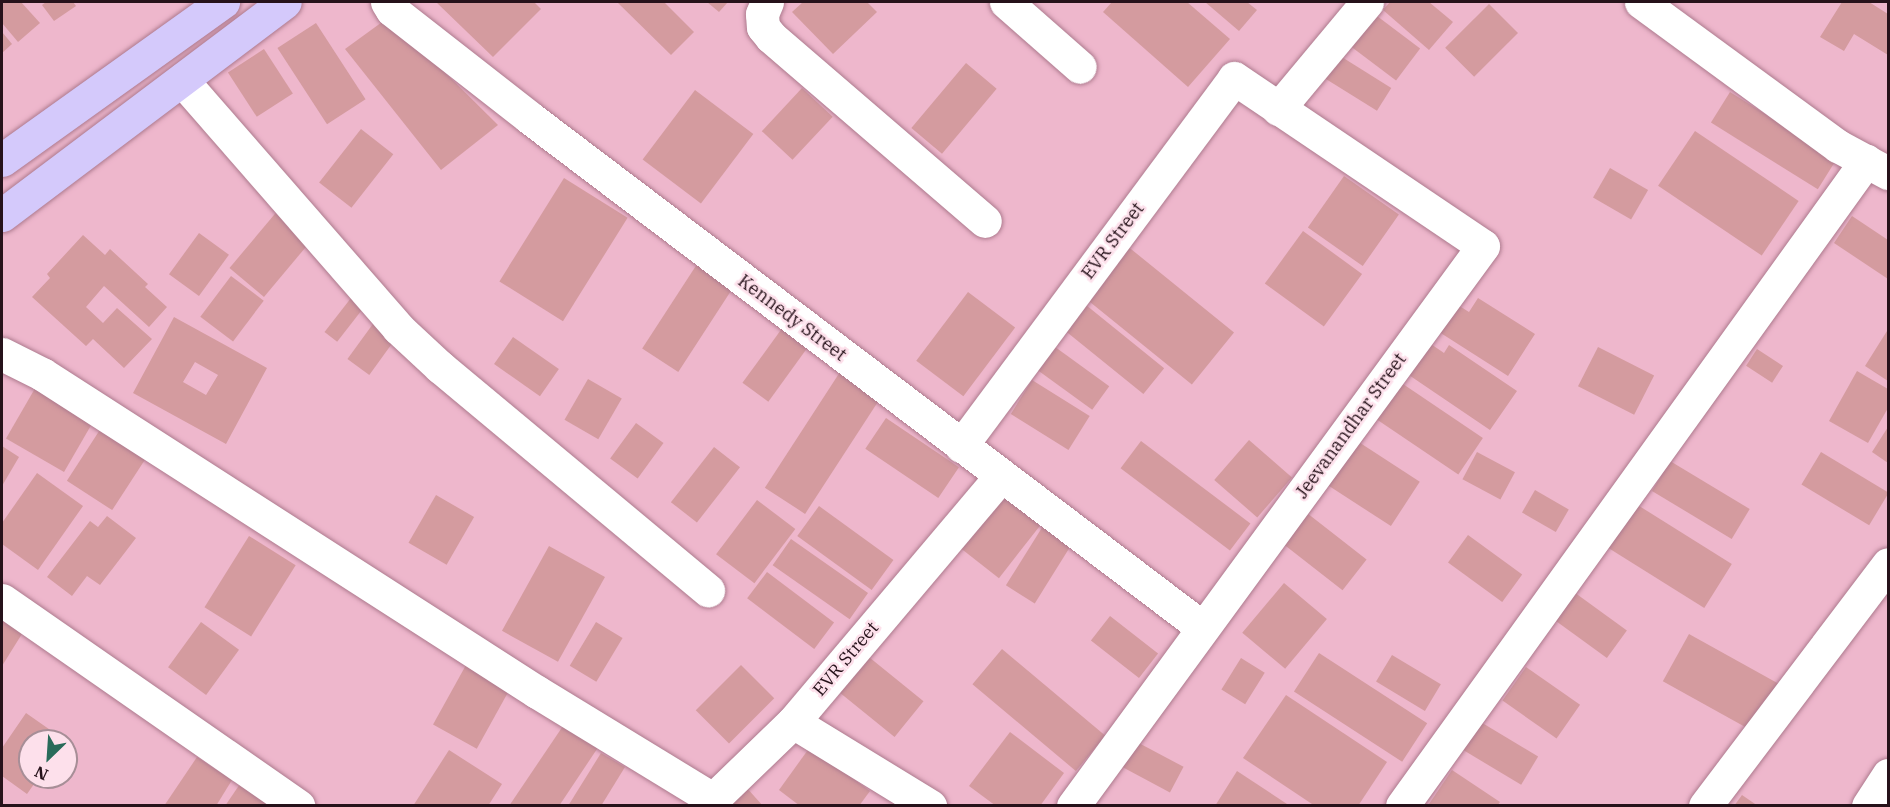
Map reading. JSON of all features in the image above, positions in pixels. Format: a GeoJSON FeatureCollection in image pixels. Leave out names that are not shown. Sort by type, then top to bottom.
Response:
{"type":"FeatureCollection","features":[{"type":"Feature","properties":{"kind":"main road"},"geometry":{"type":"LineString","coordinates":[[2,160],[223,2]]}},
{"type":"Feature","properties":{"kind":"main road"},"geometry":{"type":"LineString","coordinates":[[2,215],[285,2]]}},
{"type":"Feature","properties":{"kind":"street","name":"Kennedy Street"},"geometry":{"type":"LineString","coordinates":[[387,2],[392,10],[530,118],[1203,628]]}},
{"type":"Feature","properties":{"kind":"street"},"geometry":{"type":"LineString","coordinates":[[767,2],[762,14],[763,27],[771,37],[985,221]]}},
{"type":"Feature","properties":{"kind":"street"},"geometry":{"type":"LineString","coordinates":[[1006,2],[1080,67]]}},
{"type":"Feature","properties":{"kind":"street"},"geometry":{"type":"LineString","coordinates":[[1278,109],[1367,2]]}},
{"type":"Feature","properties":{"kind":"street"},"geometry":{"type":"LineString","coordinates":[[1402,806],[1877,167],[1838,146],[1641,2]]}},
{"type":"Feature","properties":{"kind":"street","name":"EVR Street"},"geometry":{"type":"LineString","coordinates":[[961,446],[1234,78],[1278,109]]}},
{"type":"Feature","properties":{"kind":"street"},"geometry":{"type":"LineString","coordinates":[[182,80],[398,328],[440,367],[708,591]]}},
{"type":"Feature","properties":{"kind":"street","name":"Jeevanandhar Street"},"geometry":{"type":"LineString","coordinates":[[1073,806],[1483,246],[1278,109]]}},
{"type":"Feature","properties":{"kind":"street"},"geometry":{"type":"LineString","coordinates":[[2,354],[42,374],[709,802]]}},
{"type":"Feature","properties":{"kind":"street","name":"EVR Street"},"geometry":{"type":"LineString","coordinates":[[709,802],[793,722],[1000,476]]}},
{"type":"Feature","properties":{"kind":"street"},"geometry":{"type":"LineString","coordinates":[[1705,806],[1888,564]]}},
{"type":"Feature","properties":{"kind":"street"},"geometry":{"type":"LineString","coordinates":[[2,600],[298,806]]}},
{"type":"Feature","properties":{"kind":"street"},"geometry":{"type":"LineString","coordinates":[[793,722],[930,806]]}},
{"type":"Feature","properties":{"kind":"street"},"geometry":{"type":"LineString","coordinates":[[1868,806],[1888,776]]}},
{"type":"Feature","properties":{"kind":"building"},"geometry":{"type":"Polygon","coordinates":[[[2,2],[21,2],[40,23],[18,42],[2,23],[2,2]]]}},
{"type":"Feature","properties":{"kind":"building"},"geometry":{"type":"Polygon","coordinates":[[[46,2],[73,2],[76,6],[54,21],[42,5],[46,2]]]}},
{"type":"Feature","properties":{"kind":"building"},"geometry":{"type":"Polygon","coordinates":[[[436,2],[534,2],[541,9],[493,57],[436,2]]]}},
{"type":"Feature","properties":{"kind":"building"},"geometry":{"type":"Polygon","coordinates":[[[617,2],[664,2],[694,32],[671,55],[617,2]]]}},
{"type":"Feature","properties":{"kind":"building"},"geometry":{"type":"Polygon","coordinates":[[[707,2],[728,2],[719,12],[707,2]]]}},
{"type":"Feature","properties":{"kind":"building"},"geometry":{"type":"Polygon","coordinates":[[[803,2],[867,2],[877,12],[833,54],[792,12],[803,2]]]}},
{"type":"Feature","properties":{"kind":"building"},"geometry":{"type":"Polygon","coordinates":[[[1112,2],[1187,2],[1230,39],[1188,87],[1103,12],[1112,2]]]}},
{"type":"Feature","properties":{"kind":"building"},"geometry":{"type":"Polygon","coordinates":[[[1205,2],[1247,2],[1257,10],[1239,31],[1205,2]]]}},
{"type":"Feature","properties":{"kind":"building"},"geometry":{"type":"Polygon","coordinates":[[[1390,2],[1429,2],[1453,22],[1429,50],[1383,10],[1390,2]]]}},
{"type":"Feature","properties":{"kind":"building"},"geometry":{"type":"Polygon","coordinates":[[[1842,2],[1869,2],[1888,14],[1888,55],[1854,34],[1844,51],[1820,37],[1842,2]]]}},
{"type":"Feature","properties":{"kind":"building"},"geometry":{"type":"Polygon","coordinates":[[[1489,4],[1518,33],[1474,77],[1445,48],[1489,4]]]}},
{"type":"Feature","properties":{"kind":"building"},"geometry":{"type":"Polygon","coordinates":[[[1373,13],[1420,49],[1396,80],[1349,45],[1373,13]]]}},
{"type":"Feature","properties":{"kind":"building"},"geometry":{"type":"Polygon","coordinates":[[[389,17],[498,125],[441,170],[345,49],[389,17]]]}},
{"type":"Feature","properties":{"kind":"building"},"geometry":{"type":"Polygon","coordinates":[[[316,23],[366,99],[327,124],[277,48],[316,23]]]}},
{"type":"Feature","properties":{"kind":"building"},"geometry":{"type":"Polygon","coordinates":[[[2,32],[12,44],[2,53],[2,32]]]}},
{"type":"Feature","properties":{"kind":"building"},"geometry":{"type":"Polygon","coordinates":[[[264,49],[293,93],[257,117],[228,72],[264,49]]]}},
{"type":"Feature","properties":{"kind":"building"},"geometry":{"type":"Polygon","coordinates":[[[1337,54],[1391,88],[1377,111],[1323,77],[1337,54]]]}},
{"type":"Feature","properties":{"kind":"building"},"geometry":{"type":"Polygon","coordinates":[[[966,63],[997,89],[942,154],[911,128],[966,63]]]}},
{"type":"Feature","properties":{"kind":"building"},"geometry":{"type":"Polygon","coordinates":[[[802,88],[833,117],[792,160],[762,131],[802,88]]]}},
{"type":"Feature","properties":{"kind":"building"},"geometry":{"type":"Polygon","coordinates":[[[695,90],[753,134],[701,203],[643,159],[695,90]]]}},
{"type":"Feature","properties":{"kind":"building"},"geometry":{"type":"Polygon","coordinates":[[[1730,92],[1837,159],[1818,189],[1711,123],[1730,92]]]}},
{"type":"Feature","properties":{"kind":"building"},"geometry":{"type":"Polygon","coordinates":[[[361,129],[393,154],[351,208],[319,183],[361,129]]]}},
{"type":"Feature","properties":{"kind":"building"},"geometry":{"type":"Polygon","coordinates":[[[1695,131],[1799,201],[1762,256],[1658,186],[1695,131]]]}},
{"type":"Feature","properties":{"kind":"building"},"geometry":{"type":"Polygon","coordinates":[[[1610,168],[1648,190],[1631,219],[1593,197],[1610,168]]]}},
{"type":"Feature","properties":{"kind":"building"},"geometry":{"type":"Polygon","coordinates":[[[1344,176],[1399,214],[1363,266],[1308,228],[1344,176]]]}},
{"type":"Feature","properties":{"kind":"building"},"geometry":{"type":"Polygon","coordinates":[[[564,178],[628,218],[563,321],[499,281],[564,178]]]}},
{"type":"Feature","properties":{"kind":"building"},"geometry":{"type":"Polygon","coordinates":[[[279,209],[313,238],[264,297],[230,268],[279,209]]]}},
{"type":"Feature","properties":{"kind":"building"},"geometry":{"type":"Polygon","coordinates":[[[1852,216],[1888,240],[1888,279],[1834,243],[1852,216]]]}},
{"type":"Feature","properties":{"kind":"building"},"geometry":{"type":"Polygon","coordinates":[[[1303,231],[1362,274],[1324,326],[1265,284],[1303,231]]]}},
{"type":"Feature","properties":{"kind":"building"},"geometry":{"type":"Polygon","coordinates":[[[199,233],[229,255],[199,296],[169,274],[199,233]]]}},
{"type":"Feature","properties":{"kind":"building"},"geometry":{"type":"Polygon","coordinates":[[[83,235],[105,255],[110,249],[148,284],[145,287],[167,307],[149,327],[104,286],[86,307],[103,323],[117,308],[152,339],[124,368],[93,339],[86,346],[32,297],[50,278],[47,274],[83,235]]]}},
{"type":"Feature","properties":{"kind":"building"},"geometry":{"type":"Polygon","coordinates":[[[1126,245],[1234,332],[1192,385],[1084,297],[1126,245]]]}},
{"type":"Feature","properties":{"kind":"building"},"geometry":{"type":"Polygon","coordinates":[[[701,258],[737,281],[678,372],[642,349],[701,258]]]}},
{"type":"Feature","properties":{"kind":"building"},"geometry":{"type":"Polygon","coordinates":[[[231,276],[264,301],[233,341],[200,317],[231,276]]]}},
{"type":"Feature","properties":{"kind":"building"},"geometry":{"type":"Polygon","coordinates":[[[968,292],[1015,328],[963,396],[916,361],[968,292]]]}},
{"type":"Feature","properties":{"kind":"building"},"geometry":{"type":"Polygon","coordinates":[[[351,298],[364,308],[337,342],[325,332],[351,298]]]}},
{"type":"Feature","properties":{"kind":"building"},"geometry":{"type":"Polygon","coordinates":[[[1478,298],[1535,334],[1508,376],[1436,330],[1453,302],[1469,312],[1478,298]]]}},
{"type":"Feature","properties":{"kind":"building"},"geometry":{"type":"Polygon","coordinates":[[[1081,301],[1164,368],[1143,394],[1060,327],[1081,301]]]}},
{"type":"Feature","properties":{"kind":"building"},"geometry":{"type":"Polygon","coordinates":[[[174,317],[267,368],[226,444],[133,393],[174,317]],[[195,362],[183,382],[206,395],[218,375],[195,362]]]}},
{"type":"Feature","properties":{"kind":"building"},"geometry":{"type":"Polygon","coordinates":[[[378,317],[400,333],[369,375],[347,359],[378,317]]]}},
{"type":"Feature","properties":{"kind":"building"},"geometry":{"type":"Polygon","coordinates":[[[783,327],[809,346],[768,402],[742,383],[783,327]]]}},
{"type":"Feature","properties":{"kind":"building"},"geometry":{"type":"Polygon","coordinates":[[[1888,332],[1888,381],[1865,366],[1888,332]]]}},
{"type":"Feature","properties":{"kind":"building"},"geometry":{"type":"Polygon","coordinates":[[[513,337],[559,369],[540,396],[494,364],[513,337]]]}},
{"type":"Feature","properties":{"kind":"building"},"geometry":{"type":"Polygon","coordinates":[[[1422,338],[1444,353],[1449,345],[1517,391],[1490,430],[1400,369],[1422,338]]]}},
{"type":"Feature","properties":{"kind":"building"},"geometry":{"type":"Polygon","coordinates":[[[1051,344],[1109,386],[1092,410],[1034,367],[1051,344]]]}},
{"type":"Feature","properties":{"kind":"building"},"geometry":{"type":"Polygon","coordinates":[[[1598,347],[1654,376],[1634,415],[1578,386],[1598,347]]]}},
{"type":"Feature","properties":{"kind":"building"},"geometry":{"type":"Polygon","coordinates":[[[1757,349],[1783,366],[1772,383],[1746,366],[1757,349]]]}},
{"type":"Feature","properties":{"kind":"building"},"geometry":{"type":"Polygon","coordinates":[[[1857,371],[1888,389],[1888,408],[1868,443],[1829,421],[1857,371]]]}},
{"type":"Feature","properties":{"kind":"building"},"geometry":{"type":"Polygon","coordinates":[[[840,372],[880,398],[805,514],[765,488],[840,372]]]}},
{"type":"Feature","properties":{"kind":"building"},"geometry":{"type":"Polygon","coordinates":[[[41,378],[99,412],[64,472],[6,439],[41,378]]]}},
{"type":"Feature","properties":{"kind":"building"},"geometry":{"type":"Polygon","coordinates":[[[588,379],[622,398],[598,439],[564,420],[588,379]]]}},
{"type":"Feature","properties":{"kind":"building"},"geometry":{"type":"Polygon","coordinates":[[[1032,380],[1090,416],[1068,450],[1011,414],[1032,380]]]}},
{"type":"Feature","properties":{"kind":"building"},"geometry":{"type":"Polygon","coordinates":[[[1400,382],[1483,438],[1458,474],[1375,418],[1400,382]]]}},
{"type":"Feature","properties":{"kind":"building"},"geometry":{"type":"Polygon","coordinates":[[[886,418],[959,467],[938,498],[865,449],[886,418]]]}},
{"type":"Feature","properties":{"kind":"building"},"geometry":{"type":"Polygon","coordinates":[[[105,422],[150,451],[112,510],[67,481],[105,422]]]}},
{"type":"Feature","properties":{"kind":"building"},"geometry":{"type":"Polygon","coordinates":[[[636,423],[664,443],[638,479],[610,459],[636,423]]]}},
{"type":"Feature","properties":{"kind":"building"},"geometry":{"type":"Polygon","coordinates":[[[1888,427],[1888,463],[1872,452],[1888,427]]]}},
{"type":"Feature","properties":{"kind":"building"},"geometry":{"type":"Polygon","coordinates":[[[1351,437],[1420,482],[1391,526],[1322,481],[1351,437]]]}},
{"type":"Feature","properties":{"kind":"building"},"geometry":{"type":"Polygon","coordinates":[[[1249,440],[1292,477],[1257,517],[1214,480],[1249,440]]]}},
{"type":"Feature","properties":{"kind":"building"},"geometry":{"type":"Polygon","coordinates":[[[1141,441],[1250,523],[1230,551],[1121,468],[1141,441]]]}},
{"type":"Feature","properties":{"kind":"building"},"geometry":{"type":"Polygon","coordinates":[[[2,446],[19,457],[2,486],[2,446]]]}},
{"type":"Feature","properties":{"kind":"building"},"geometry":{"type":"Polygon","coordinates":[[[714,447],[740,467],[697,522],[671,502],[714,447]]]}},
{"type":"Feature","properties":{"kind":"building"},"geometry":{"type":"Polygon","coordinates":[[[1477,452],[1515,472],[1500,500],[1462,479],[1477,452]]]}},
{"type":"Feature","properties":{"kind":"building"},"geometry":{"type":"Polygon","coordinates":[[[1821,452],[1888,492],[1869,525],[1801,485],[1821,452]]]}},
{"type":"Feature","properties":{"kind":"building"},"geometry":{"type":"Polygon","coordinates":[[[1670,461],[1750,509],[1732,539],[1652,491],[1670,461]]]}},
{"type":"Feature","properties":{"kind":"building"},"geometry":{"type":"Polygon","coordinates":[[[37,473],[83,506],[38,570],[2,544],[2,523],[37,473]]]}},
{"type":"Feature","properties":{"kind":"building"},"geometry":{"type":"Polygon","coordinates":[[[1535,490],[1569,510],[1556,532],[1522,513],[1535,490]]]}},
{"type":"Feature","properties":{"kind":"building"},"geometry":{"type":"Polygon","coordinates":[[[1000,494],[1040,525],[999,578],[959,547],[1000,494]]]}},
{"type":"Feature","properties":{"kind":"building"},"geometry":{"type":"Polygon","coordinates":[[[436,495],[474,517],[447,565],[409,543],[436,495]]]}},
{"type":"Feature","properties":{"kind":"building"},"geometry":{"type":"Polygon","coordinates":[[[757,500],[795,529],[754,583],[716,554],[757,500]]]}},
{"type":"Feature","properties":{"kind":"building"},"geometry":{"type":"Polygon","coordinates":[[[1636,504],[1732,564],[1704,608],[1608,548],[1636,504]]]}},
{"type":"Feature","properties":{"kind":"building"},"geometry":{"type":"Polygon","coordinates":[[[819,506],[893,560],[872,590],[797,536],[819,506]]]}},
{"type":"Feature","properties":{"kind":"building"},"geometry":{"type":"Polygon","coordinates":[[[1298,506],[1367,560],[1343,590],[1274,537],[1298,506]]]}},
{"type":"Feature","properties":{"kind":"building"},"geometry":{"type":"Polygon","coordinates":[[[107,516],[136,538],[100,585],[87,576],[72,596],[47,577],[90,521],[98,527],[107,516]]]}},
{"type":"Feature","properties":{"kind":"building"},"geometry":{"type":"Polygon","coordinates":[[[1043,526],[1072,544],[1035,603],[1006,585],[1043,526]]]}},
{"type":"Feature","properties":{"kind":"building"},"geometry":{"type":"Polygon","coordinates":[[[1468,535],[1522,574],[1502,602],[1448,563],[1468,535]]]}},
{"type":"Feature","properties":{"kind":"building"},"geometry":{"type":"Polygon","coordinates":[[[249,536],[296,565],[251,636],[204,607],[249,536]]]}},
{"type":"Feature","properties":{"kind":"building"},"geometry":{"type":"Polygon","coordinates":[[[791,539],[868,593],[850,619],[773,565],[791,539]]]}},
{"type":"Feature","properties":{"kind":"building"},"geometry":{"type":"Polygon","coordinates":[[[549,546],[605,577],[558,662],[502,631],[549,546]]]}},
{"type":"Feature","properties":{"kind":"building"},"geometry":{"type":"Polygon","coordinates":[[[767,572],[834,623],[814,649],[747,598],[767,572]]]}},
{"type":"Feature","properties":{"kind":"building"},"geometry":{"type":"Polygon","coordinates":[[[1284,583],[1327,619],[1285,669],[1242,633],[1284,583]]]}},
{"type":"Feature","properties":{"kind":"building"},"geometry":{"type":"Polygon","coordinates":[[[1567,587],[1627,630],[1607,658],[1547,615],[1567,587]]]}},
{"type":"Feature","properties":{"kind":"building"},"geometry":{"type":"Polygon","coordinates":[[[2,603],[30,621],[2,666],[2,603]]]}},
{"type":"Feature","properties":{"kind":"building"},"geometry":{"type":"Polygon","coordinates":[[[1110,616],[1158,654],[1139,678],[1091,640],[1110,616]]]}},
{"type":"Feature","properties":{"kind":"building"},"geometry":{"type":"Polygon","coordinates":[[[201,622],[239,650],[206,695],[168,667],[201,622]]]}},
{"type":"Feature","properties":{"kind":"building"},"geometry":{"type":"Polygon","coordinates":[[[596,622],[623,638],[596,682],[570,666],[596,622]]]}},
{"type":"Feature","properties":{"kind":"building"},"geometry":{"type":"Polygon","coordinates":[[[1689,634],[1779,684],[1753,731],[1663,681],[1689,634]]]}},
{"type":"Feature","properties":{"kind":"building"},"geometry":{"type":"Polygon","coordinates":[[[859,649],[924,701],[895,737],[830,685],[859,649]]]}},
{"type":"Feature","properties":{"kind":"building"},"geometry":{"type":"Polygon","coordinates":[[[1002,649],[1105,736],[1076,771],[972,684],[1002,649]]]}},
{"type":"Feature","properties":{"kind":"building"},"geometry":{"type":"Polygon","coordinates":[[[1319,653],[1427,723],[1402,762],[1294,692],[1319,653]]]}},
{"type":"Feature","properties":{"kind":"building"},"geometry":{"type":"Polygon","coordinates":[[[1392,655],[1441,684],[1425,711],[1376,682],[1392,655]]]}},
{"type":"Feature","properties":{"kind":"building"},"geometry":{"type":"Polygon","coordinates":[[[1241,658],[1265,673],[1245,704],[1221,689],[1241,658]]]}},
{"type":"Feature","properties":{"kind":"building"},"geometry":{"type":"Polygon","coordinates":[[[466,665],[510,689],[477,749],[433,724],[466,665]]]}},
{"type":"Feature","properties":{"kind":"building"},"geometry":{"type":"Polygon","coordinates":[[[741,665],[774,698],[729,743],[696,710],[741,665]]]}},
{"type":"Feature","properties":{"kind":"building"},"geometry":{"type":"Polygon","coordinates":[[[1526,667],[1580,705],[1557,738],[1502,701],[1526,667]]]}},
{"type":"Feature","properties":{"kind":"building"},"geometry":{"type":"Polygon","coordinates":[[[1286,695],[1387,762],[1358,806],[1315,806],[1243,758],[1286,695]]]}},
{"type":"Feature","properties":{"kind":"building"},"geometry":{"type":"Polygon","coordinates":[[[26,713],[49,729],[18,729],[18,788],[2,776],[2,748],[26,713]]]}},
{"type":"Feature","properties":{"kind":"building"},"geometry":{"type":"Polygon","coordinates":[[[1479,721],[1538,757],[1521,785],[1462,749],[1479,721]]]}},
{"type":"Feature","properties":{"kind":"building"},"geometry":{"type":"Polygon","coordinates":[[[565,723],[599,746],[559,806],[509,806],[565,723]]]}},
{"type":"Feature","properties":{"kind":"building"},"geometry":{"type":"Polygon","coordinates":[[[1010,732],[1064,773],[1040,806],[996,806],[969,786],[1010,732]]]}},
{"type":"Feature","properties":{"kind":"building"},"geometry":{"type":"Polygon","coordinates":[[[1135,741],[1184,767],[1170,792],[1121,767],[1135,741]]]}},
{"type":"Feature","properties":{"kind":"building"},"geometry":{"type":"Polygon","coordinates":[[[810,747],[870,791],[859,806],[800,806],[779,790],[810,747]]]}},
{"type":"Feature","properties":{"kind":"building"},"geometry":{"type":"Polygon","coordinates":[[[449,750],[502,784],[488,806],[413,806],[449,750]]]}},
{"type":"Feature","properties":{"kind":"building"},"geometry":{"type":"Polygon","coordinates":[[[601,753],[625,767],[601,806],[568,806],[601,753]]]}},
{"type":"Feature","properties":{"kind":"building"},"geometry":{"type":"Polygon","coordinates":[[[197,757],[232,780],[216,806],[164,806],[197,757]]]}},
{"type":"Feature","properties":{"kind":"building"},"geometry":{"type":"Polygon","coordinates":[[[1452,770],[1500,802],[1497,806],[1429,804],[1452,770]]]}},
{"type":"Feature","properties":{"kind":"building"},"geometry":{"type":"Polygon","coordinates":[[[1237,771],[1290,806],[1215,806],[1237,771]]]}},
{"type":"Feature","properties":{"kind":"building"},"geometry":{"type":"Polygon","coordinates":[[[242,781],[276,806],[225,806],[242,781]]]}},
{"type":"Feature","properties":{"kind":"building"},"geometry":{"type":"Polygon","coordinates":[[[746,787],[763,806],[732,806],[746,787]]]}},
{"type":"Feature","properties":{"kind":"building"},"geometry":{"type":"Polygon","coordinates":[[[20,789],[31,789],[27,794],[20,789]]]}},
{"type":"Feature","properties":{"kind":"building"},"geometry":{"type":"Polygon","coordinates":[[[1742,795],[1758,806],[1734,806],[1742,795]]]}}]}
